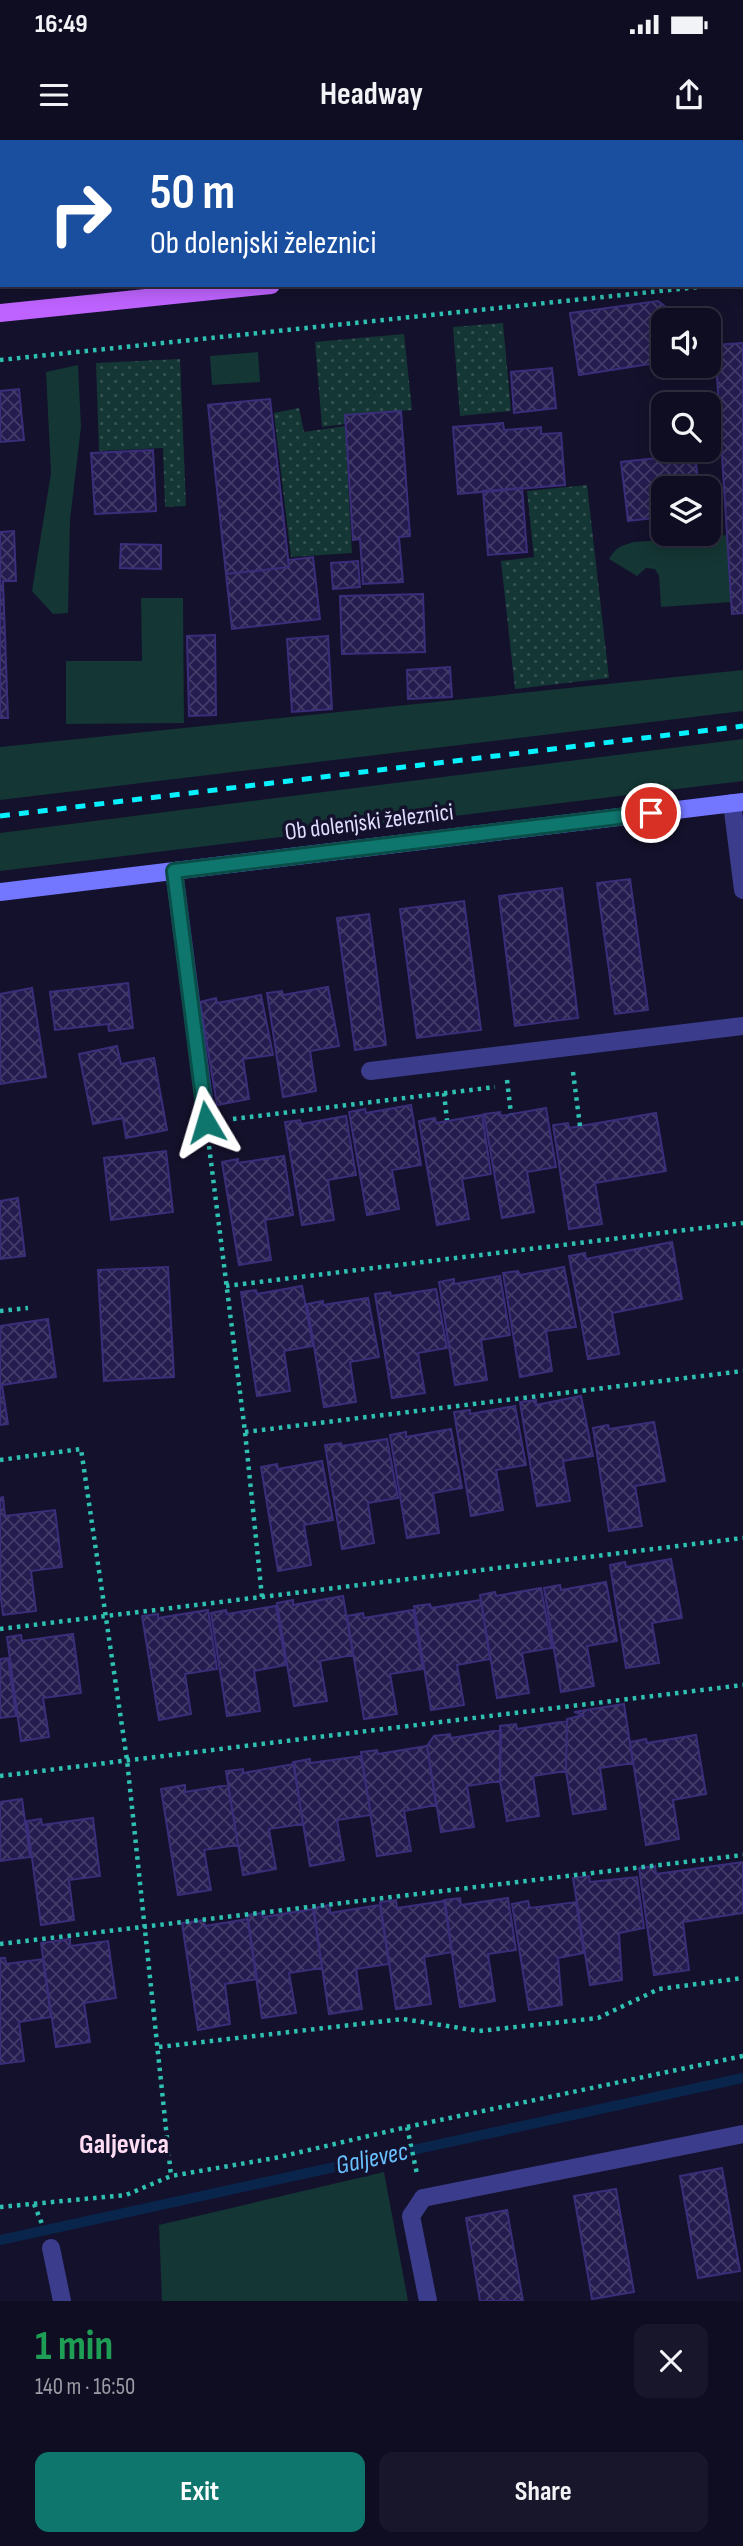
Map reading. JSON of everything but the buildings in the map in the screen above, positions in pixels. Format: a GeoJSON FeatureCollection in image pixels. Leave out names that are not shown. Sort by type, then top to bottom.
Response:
{"type":"FeatureCollection","features":[{"type":"Feature","properties":{"kind":"main road"},"geometry":{"type":"LineString","coordinates":[[0,313],[252,287]]}},
{"type":"Feature","properties":{"kind":"street","name":"Ob dolenjski železnici"},"geometry":{"type":"LineString","coordinates":[[0,892],[738,802]]}},
{"type":"Feature","properties":{"kind":"street"},"geometry":{"type":"LineString","coordinates":[[738,802],[743,890]]}},
{"type":"Feature","properties":{"kind":"street"},"geometry":{"type":"LineString","coordinates":[[174,871],[206,1122]]}},
{"type":"Feature","properties":{"kind":"street"},"geometry":{"type":"LineString","coordinates":[[370,1071],[743,1026]]}},
{"type":"Feature","properties":{"kind":"street"},"geometry":{"type":"LineString","coordinates":[[428,2301],[411,2216],[423,2198],[743,2133]]}},
{"type":"Feature","properties":{"kind":"street"},"geometry":{"type":"LineString","coordinates":[[51,2248],[62,2301]]}},
{"type":"Feature","properties":{"kind":"path"},"geometry":{"type":"LineString","coordinates":[[0,360],[699,287]]}},
{"type":"Feature","properties":{"kind":"path"},"geometry":{"type":"LineString","coordinates":[[569,1047],[580,1126]]}},
{"type":"Feature","properties":{"kind":"path"},"geometry":{"type":"LineString","coordinates":[[560,1079],[586,1075]]}},
{"type":"Feature","properties":{"kind":"path"},"geometry":{"type":"LineString","coordinates":[[262,1597],[245,1432],[206,1122],[520,1083]]}},
{"type":"Feature","properties":{"kind":"path"},"geometry":{"type":"LineString","coordinates":[[226,1286],[743,1223]]}},
{"type":"Feature","properties":{"kind":"path"},"geometry":{"type":"LineString","coordinates":[[0,1311],[28,1308]]}},
{"type":"Feature","properties":{"kind":"path"},"geometry":{"type":"LineString","coordinates":[[245,1432],[743,1371]]}},
{"type":"Feature","properties":{"kind":"path"},"geometry":{"type":"LineString","coordinates":[[0,1460],[81,1449],[108,1616],[127,1759],[171,2176]]}},
{"type":"Feature","properties":{"kind":"path"},"geometry":{"type":"LineString","coordinates":[[0,1629],[743,1538]]}},
{"type":"Feature","properties":{"kind":"path"},"geometry":{"type":"LineString","coordinates":[[0,1776],[743,1685]]}},
{"type":"Feature","properties":{"kind":"path"},"geometry":{"type":"LineString","coordinates":[[0,1944],[743,1855]]}},
{"type":"Feature","properties":{"kind":"path"},"geometry":{"type":"LineString","coordinates":[[159,2047],[403,2019],[479,2031],[598,2018],[659,1989],[743,1978]]}},
{"type":"Feature","properties":{"kind":"path"},"geometry":{"type":"LineString","coordinates":[[0,2207],[126,2195],[171,2176],[275,2158],[407,2127],[743,2056]]}},
{"type":"Feature","properties":{"kind":"path"},"geometry":{"type":"LineString","coordinates":[[407,2127],[423,2198]]}},
{"type":"Feature","properties":{"kind":"green space"},"geometry":{"type":"Polygon","coordinates":[[[503,323],[511,411],[460,416],[453,327],[503,323]]]}},
{"type":"Feature","properties":{"kind":"green space"},"geometry":{"type":"Polygon","coordinates":[[[404,334],[412,410],[345,415],[345,424],[322,427],[315,342],[404,334]]]}},
{"type":"Feature","properties":{"kind":"green space"},"geometry":{"type":"Polygon","coordinates":[[[258,352],[260,382],[212,385],[210,356],[258,352]]]}},
{"type":"Feature","properties":{"kind":"green space"},"geometry":{"type":"Polygon","coordinates":[[[180,359],[186,506],[165,507],[163,448],[99,451],[96,363],[180,359]]]}},
{"type":"Feature","properties":{"kind":"green space"},"geometry":{"type":"Polygon","coordinates":[[[78,365],[81,427],[70,520],[68,613],[53,614],[32,591],[51,473],[46,372],[78,365]]]}},
{"type":"Feature","properties":{"kind":"green space"},"geometry":{"type":"Polygon","coordinates":[[[299,408],[304,432],[345,426],[352,553],[291,557],[274,413],[299,408]]]}},
{"type":"Feature","properties":{"kind":"green space"},"geometry":{"type":"Polygon","coordinates":[[[587,485],[609,678],[515,689],[501,561],[534,557],[527,491],[587,485]]]}},
{"type":"Feature","properties":{"kind":"green space"},"geometry":{"type":"Polygon","coordinates":[[[721,535],[727,535],[732,602],[661,607],[659,576],[655,569],[646,568],[637,576],[609,559],[619,548],[634,542],[651,541],[651,546],[721,546],[721,535]]]}},
{"type":"Feature","properties":{"kind":"green space"},"geometry":{"type":"Polygon","coordinates":[[[141,598],[183,598],[184,723],[66,724],[66,661],[142,661],[141,598]]]}},
{"type":"Feature","properties":{"kind":"green space"},"geometry":{"type":"Polygon","coordinates":[[[743,670],[743,711],[0,800],[0,747],[743,670]]]}},
{"type":"Feature","properties":{"kind":"green space"},"geometry":{"type":"Polygon","coordinates":[[[743,739],[743,781],[0,871],[0,833],[743,739]]]}},
{"type":"Feature","properties":{"kind":"green space"},"geometry":{"type":"Polygon","coordinates":[[[384,2172],[408,2301],[162,2301],[159,2225],[384,2172]]]}},
{"type":"Feature","properties":{"kind":"waterway","name":"Galjevec"},"geometry":{"type":"LineString","coordinates":[[0,2240],[743,2078]]}},
{"type":"Feature","properties":{"kind":"railway"},"geometry":{"type":"LineString","coordinates":[[0,816],[743,726]]}},
{"type":"Feature","properties":{"kind":"district","name":"Galjevica"},"geometry":{"type":"Point","coordinates":[124,2144]}},
{"type":"Feature","properties":{"kind":"route"},"geometry":{"type":"LineString","coordinates":[[206,1122],[174,871],[651,813]]}}]}
